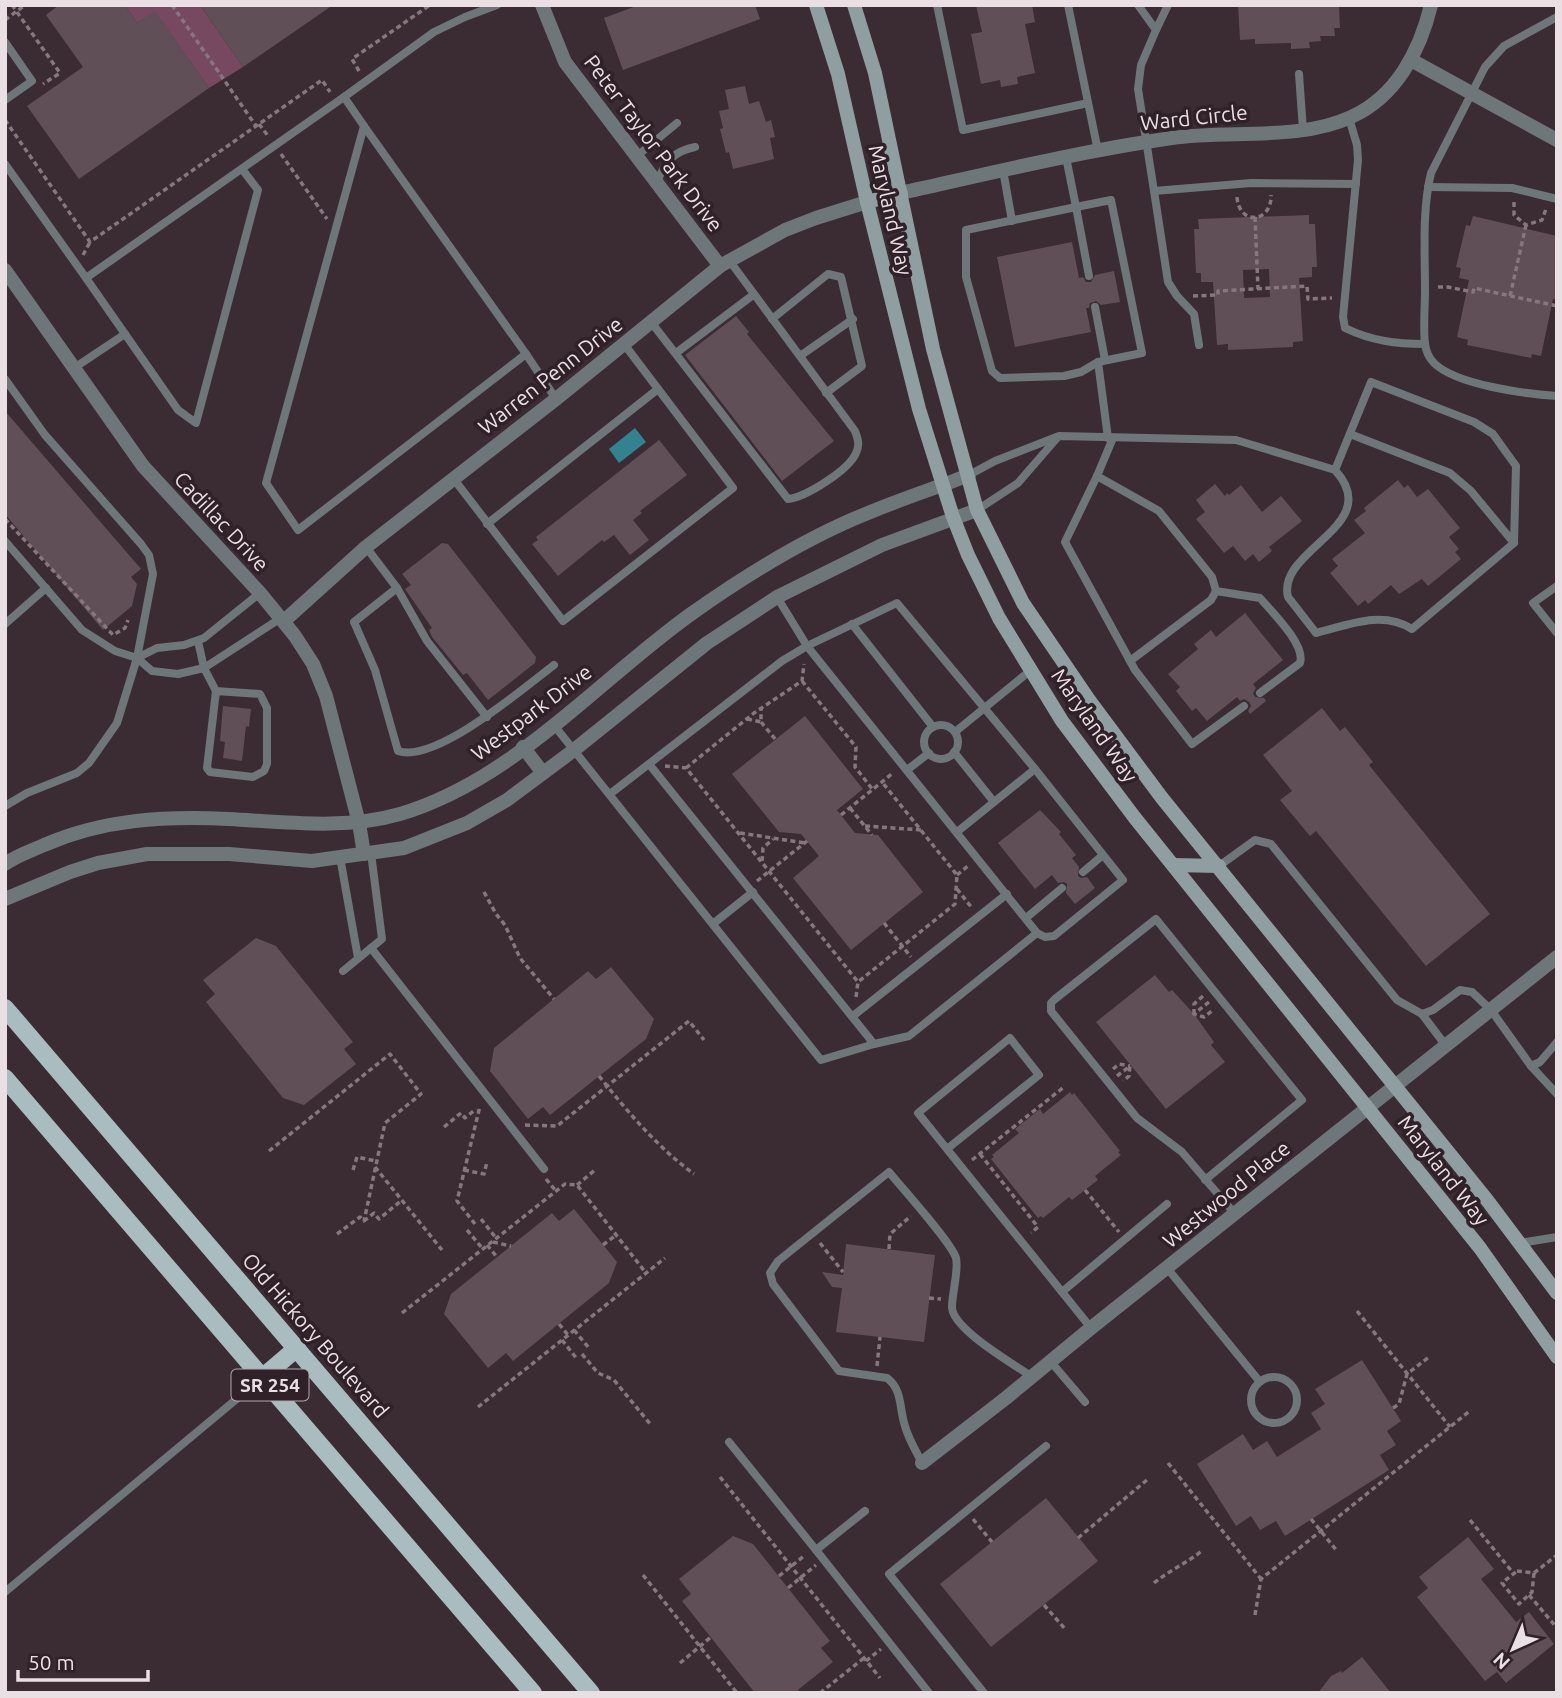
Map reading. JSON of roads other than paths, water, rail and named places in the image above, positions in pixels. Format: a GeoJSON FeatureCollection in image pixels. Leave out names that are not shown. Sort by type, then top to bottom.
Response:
{"type":"FeatureCollection","features":[{"type":"Feature","properties":{"kind":"main road","name":"Maryland Way"},"geometry":{"type":"LineString","coordinates":[[816,5],[838,74],[909,377],[953,517],[999,618],[1062,720],[1173,865],[1479,1248],[1557,1357]]}},
{"type":"Feature","properties":{"kind":"main road","name":"Maryland Way"},"geometry":{"type":"LineString","coordinates":[[854,5],[875,73],[933,349],[977,510],[1023,603],[1088,700],[1162,797],[1395,1086],[1557,1293]]}},
{"type":"Feature","properties":{"kind":"main road"},"geometry":{"type":"LineString","coordinates":[[867,202],[901,193]]}},
{"type":"Feature","properties":{"kind":"main road"},"geometry":{"type":"LineString","coordinates":[[1173,865],[1219,866]]}},
{"type":"Feature","properties":{"kind":"main road","name":"Old Hickory Boulevard"},"geometry":{"type":"LineString","coordinates":[[5,1007],[591,1693]]}},
{"type":"Feature","properties":{"kind":"main road","name":"SR 254"},"geometry":{"type":"LineString","coordinates":[[5,1078],[533,1693]]}},
{"type":"Feature","properties":{"kind":"main road"},"geometry":{"type":"LineString","coordinates":[[263,1377],[297,1348]]}},
{"type":"Feature","properties":{"kind":"street","name":"Peter Taylor Park Drive"},"geometry":{"type":"LineString","coordinates":[[542,5],[565,62],[657,182],[725,262]]}},
{"type":"Feature","properties":{"kind":"street","name":"Ward Circle"},"geometry":{"type":"LineString","coordinates":[[901,193],[1146,142],[1189,136],[1317,129],[1349,118],[1387,93],[1411,60],[1432,5]]}},
{"type":"Feature","properties":{"kind":"street"},"geometry":{"type":"LineString","coordinates":[[1411,60],[1557,140]]}},
{"type":"Feature","properties":{"kind":"street","name":"Warren Penn Drive"},"geometry":{"type":"LineString","coordinates":[[282,619],[366,547],[556,399],[725,262],[785,230],[867,202]]}},
{"type":"Feature","properties":{"kind":"street","name":"Cadillac Drive"},"geometry":{"type":"LineString","coordinates":[[5,270],[143,466],[260,593],[295,636],[320,679],[367,853]]}},
{"type":"Feature","properties":{"kind":"street","name":"Westpark Drive"},"geometry":{"type":"LineString","coordinates":[[5,864],[72,833],[132,820],[226,819],[301,824],[359,822],[400,814],[458,791],[554,724],[688,616],[760,567],[866,513],[969,475]]}},
{"type":"Feature","properties":{"kind":"street"},"geometry":{"type":"LineString","coordinates":[[5,899],[48,879],[97,863],[147,854],[229,854],[312,861],[404,848],[467,823],[507,800],[707,643],[778,597],[882,545],[977,510]]}},
{"type":"Feature","properties":{"kind":"street"},"geometry":{"type":"LineString","coordinates":[[523,747],[543,773]]}},
{"type":"Feature","properties":{"kind":"street","name":"Westwood Place"},"geometry":{"type":"LineString","coordinates":[[922,1463],[1557,957]]}},
{"type":"Feature","properties":{"kind":"lane"},"geometry":{"type":"LineString","coordinates":[[86,278],[435,32],[483,7],[497,5]]}},
{"type":"Feature","properties":{"kind":"lane"},"geometry":{"type":"LineString","coordinates":[[937,5],[963,130],[1088,103]]}},
{"type":"Feature","properties":{"kind":"lane"},"geometry":{"type":"LineString","coordinates":[[1068,5],[1098,151]]}},
{"type":"Feature","properties":{"kind":"lane"},"geometry":{"type":"LineString","coordinates":[[1139,5],[1156,30]]}},
{"type":"Feature","properties":{"kind":"lane"},"geometry":{"type":"LineString","coordinates":[[1168,5],[1140,65],[1139,103],[1168,282],[1194,314],[1199,345]]}},
{"type":"Feature","properties":{"kind":"lane"},"geometry":{"type":"LineString","coordinates":[[1557,17],[1504,47],[1485,67],[1431,173],[1428,187],[1425,287],[1425,344],[1433,363],[1453,374],[1506,390],[1557,396]]}},
{"type":"Feature","properties":{"kind":"lane"},"geometry":{"type":"LineString","coordinates":[[5,42],[32,80],[5,100]]}},
{"type":"Feature","properties":{"kind":"lane"},"geometry":{"type":"LineString","coordinates":[[1299,74],[1303,130]]}},
{"type":"Feature","properties":{"kind":"lane"},"geometry":{"type":"LineString","coordinates":[[344,97],[556,399]]}},
{"type":"Feature","properties":{"kind":"lane"},"geometry":{"type":"LineString","coordinates":[[1349,118],[1357,145],[1356,184],[1343,317],[1345,328],[1370,339],[1425,344]]}},
{"type":"Feature","properties":{"kind":"lane"},"geometry":{"type":"LineString","coordinates":[[637,156],[677,123]]}},
{"type":"Feature","properties":{"kind":"lane"},"geometry":{"type":"LineString","coordinates":[[364,126],[266,483],[298,530],[526,354]]}},
{"type":"Feature","properties":{"kind":"lane"},"geometry":{"type":"LineString","coordinates":[[657,182],[670,158],[695,147]]}},
{"type":"Feature","properties":{"kind":"lane"},"geometry":{"type":"LineString","coordinates":[[1066,158],[1089,276]]}},
{"type":"Feature","properties":{"kind":"lane"},"geometry":{"type":"LineString","coordinates":[[5,164],[178,410],[195,423],[258,190],[242,169]]}},
{"type":"Feature","properties":{"kind":"lane"},"geometry":{"type":"LineString","coordinates":[[1003,170],[1012,221]]}},
{"type":"Feature","properties":{"kind":"lane"},"geometry":{"type":"LineString","coordinates":[[1154,191],[1236,184],[1356,184]]}},
{"type":"Feature","properties":{"kind":"lane"},"geometry":{"type":"LineString","coordinates":[[1428,187],[1478,186],[1517,189],[1553,198]]}},
{"type":"Feature","properties":{"kind":"lane"},"geometry":{"type":"LineString","coordinates":[[1111,200],[1142,353],[1102,361],[1081,372],[1064,376],[1000,378],[992,372],[966,277],[966,230],[1076,207],[1111,200]]}},
{"type":"Feature","properties":{"kind":"lane"},"geometry":{"type":"LineString","coordinates":[[651,322],[788,499],[803,495],[831,477],[852,459],[858,450],[855,431],[772,319],[725,262]]}},
{"type":"Feature","properties":{"kind":"lane"},"geometry":{"type":"LineString","coordinates":[[772,319],[828,274],[838,275],[844,282],[862,366],[826,393]]}},
{"type":"Feature","properties":{"kind":"lane"},"geometry":{"type":"LineString","coordinates":[[676,353],[753,295]]}},
{"type":"Feature","properties":{"kind":"lane"},"geometry":{"type":"LineString","coordinates":[[1095,307],[1110,438],[1097,476],[1065,542],[1135,670],[1192,744],[1244,706]]}},
{"type":"Feature","properties":{"kind":"lane"},"geometry":{"type":"LineString","coordinates":[[800,356],[853,319]]}},
{"type":"Feature","properties":{"kind":"lane"},"geometry":{"type":"LineString","coordinates":[[74,368],[125,334]]}},
{"type":"Feature","properties":{"kind":"lane"},"geometry":{"type":"LineString","coordinates":[[453,478],[563,621],[606,588],[733,488],[624,344]]}},
{"type":"Feature","properties":{"kind":"lane"},"geometry":{"type":"LineString","coordinates":[[5,379],[45,435],[149,555],[153,574],[137,658],[117,723],[89,763],[77,773],[27,793],[5,806]]}},
{"type":"Feature","properties":{"kind":"lane"},"geometry":{"type":"LineString","coordinates":[[969,475],[995,461],[1059,436],[1236,440],[1335,470],[1346,485],[1346,509],[1338,525],[1297,567],[1287,583],[1286,590],[1288,597],[1316,633],[1381,618],[1405,624],[1412,629],[1514,543],[1516,466],[1485,427],[1371,382],[1335,470]]}},
{"type":"Feature","properties":{"kind":"lane"},"geometry":{"type":"LineString","coordinates":[[487,524],[658,389]]}},
{"type":"Feature","properties":{"kind":"lane"},"geometry":{"type":"LineString","coordinates":[[1349,433],[1450,473],[1471,491],[1514,543]]}},
{"type":"Feature","properties":{"kind":"lane"},"geometry":{"type":"LineString","coordinates":[[977,510],[1018,483],[1059,436]]}},
{"type":"Feature","properties":{"kind":"lane"},"geometry":{"type":"LineString","coordinates":[[1097,476],[1159,511],[1212,578],[1216,591],[1211,600],[1130,660]]}},
{"type":"Feature","properties":{"kind":"lane"},"geometry":{"type":"LineString","coordinates":[[5,541],[82,630],[115,651],[137,658],[152,671],[178,674],[204,668],[282,619]]}},
{"type":"Feature","properties":{"kind":"lane"},"geometry":{"type":"LineString","coordinates":[[366,547],[397,588],[427,641],[487,717]]}},
{"type":"Feature","properties":{"kind":"lane"},"geometry":{"type":"LineString","coordinates":[[1557,586],[1533,603],[1557,633]]}},
{"type":"Feature","properties":{"kind":"lane"},"geometry":{"type":"LineString","coordinates":[[397,588],[354,622],[375,670],[398,751],[416,752],[454,737],[487,717],[554,665]]}},
{"type":"Feature","properties":{"kind":"lane"},"geometry":{"type":"LineString","coordinates":[[5,624],[46,589]]}},
{"type":"Feature","properties":{"kind":"lane"},"geometry":{"type":"LineString","coordinates":[[1216,591],[1260,598],[1300,648],[1300,663],[1260,693]]}},
{"type":"Feature","properties":{"kind":"lane"},"geometry":{"type":"LineString","coordinates":[[137,658],[157,648],[198,641],[260,593]]}},
{"type":"Feature","properties":{"kind":"lane"},"geometry":{"type":"LineString","coordinates":[[610,794],[782,661],[807,646],[897,603],[1123,880],[1054,936],[1045,937],[1037,933],[807,646],[778,597]]}},
{"type":"Feature","properties":{"kind":"lane"},"geometry":{"type":"LineString","coordinates":[[852,624],[933,727]]}},
{"type":"Feature","properties":{"kind":"lane"},"geometry":{"type":"LineString","coordinates":[[198,641],[204,668],[216,691],[207,768],[210,772],[253,777],[260,775],[267,764],[267,708],[263,699],[260,694],[216,691]]}},
{"type":"Feature","properties":{"kind":"lane"},"geometry":{"type":"LineString","coordinates":[[955,732],[1031,670]]}},
{"type":"Feature","properties":{"kind":"lane"},"geometry":{"type":"LineString","coordinates":[[554,724],[821,1060],[909,1036],[1037,933]]}},
{"type":"Feature","properties":{"kind":"lane"},"geometry":{"type":"LineString","coordinates":[[947,726],[955,732],[958,740],[954,752],[940,759],[929,753],[924,745],[925,737],[933,727],[947,726]]}},
{"type":"Feature","properties":{"kind":"lane"},"geometry":{"type":"LineString","coordinates":[[954,752],[994,802]]}},
{"type":"Feature","properties":{"kind":"lane"},"geometry":{"type":"LineString","coordinates":[[905,768],[929,753]]}},
{"type":"Feature","properties":{"kind":"lane"},"geometry":{"type":"LineString","coordinates":[[649,764],[874,1044]]}},
{"type":"Feature","properties":{"kind":"lane"},"geometry":{"type":"LineString","coordinates":[[957,832],[1035,769]]}},
{"type":"Feature","properties":{"kind":"lane"},"geometry":{"type":"LineString","coordinates":[[1219,866],[1255,840],[1271,844],[1397,1000],[1422,1014],[1446,1046]]}},
{"type":"Feature","properties":{"kind":"lane"},"geometry":{"type":"LineString","coordinates":[[343,971],[382,939],[367,853]]}},
{"type":"Feature","properties":{"kind":"lane"},"geometry":{"type":"LineString","coordinates":[[1083,872],[1104,855]]}},
{"type":"Feature","properties":{"kind":"lane"},"geometry":{"type":"LineString","coordinates":[[340,857],[358,958]]}},
{"type":"Feature","properties":{"kind":"lane"},"geometry":{"type":"LineString","coordinates":[[1026,918],[1062,888]]}},
{"type":"Feature","properties":{"kind":"lane"},"geometry":{"type":"LineString","coordinates":[[714,923],[751,890]]}},
{"type":"Feature","properties":{"kind":"lane"},"geometry":{"type":"LineString","coordinates":[[853,1016],[1007,894]]}},
{"type":"Feature","properties":{"kind":"lane"},"geometry":{"type":"LineString","coordinates":[[1205,1180],[1302,1100],[1156,919],[1055,999],[1050,1007],[1053,1016],[1137,1118],[1182,1152],[1205,1180],[1235,1214]]}},
{"type":"Feature","properties":{"kind":"lane"},"geometry":{"type":"LineString","coordinates":[[371,948],[544,1169]]}},
{"type":"Feature","properties":{"kind":"lane"},"geometry":{"type":"LineString","coordinates":[[1422,1014],[1433,1010],[1460,990],[1472,992],[1491,1010],[1531,1066],[1557,1094]]}},
{"type":"Feature","properties":{"kind":"lane"},"geometry":{"type":"LineString","coordinates":[[947,1149],[1039,1075],[1010,1038],[918,1113],[1091,1328]]}},
{"type":"Feature","properties":{"kind":"lane"},"geometry":{"type":"LineString","coordinates":[[1531,1066],[1540,1062],[1557,1042]]}},
{"type":"Feature","properties":{"kind":"lane"},"geometry":{"type":"LineString","coordinates":[[922,1463],[905,1426],[897,1387],[887,1378],[839,1371],[773,1284],[770,1273],[772,1267],[889,1172],[956,1259],[952,1306],[956,1319],[968,1331],[1032,1377]]}},
{"type":"Feature","properties":{"kind":"lane"},"geometry":{"type":"LineString","coordinates":[[1062,1292],[1167,1204]]}},
{"type":"Feature","properties":{"kind":"lane"},"geometry":{"type":"LineString","coordinates":[[1520,1243],[1557,1237]]}},
{"type":"Feature","properties":{"kind":"lane"},"geometry":{"type":"LineString","coordinates":[[1167,1268],[1260,1382]]}},
{"type":"Feature","properties":{"kind":"lane"},"geometry":{"type":"LineString","coordinates":[[1051,1362],[1085,1402]]}},
{"type":"Feature","properties":{"kind":"lane"},"geometry":{"type":"LineString","coordinates":[[5,1592],[263,1377]]}},
{"type":"Feature","properties":{"kind":"lane"},"geometry":{"type":"LineString","coordinates":[[1278,1377],[1294,1390],[1296,1405],[1286,1419],[1272,1422],[1256,1414],[1252,1396],[1260,1382],[1278,1377]]}},
{"type":"Feature","properties":{"kind":"lane"},"geometry":{"type":"LineString","coordinates":[[729,1442],[929,1693]]}},
{"type":"Feature","properties":{"kind":"lane"},"geometry":{"type":"LineString","coordinates":[[984,1693],[889,1574],[1046,1446]]}},
{"type":"Feature","properties":{"kind":"lane"},"geometry":{"type":"LineString","coordinates":[[815,1549],[864,1511]]}},
{"type":"Feature","properties":{"kind":"water"},"geometry":{"type":"Polygon","coordinates":[[[635,428],[646,442],[619,463],[609,449],[635,428]]]}}]}
